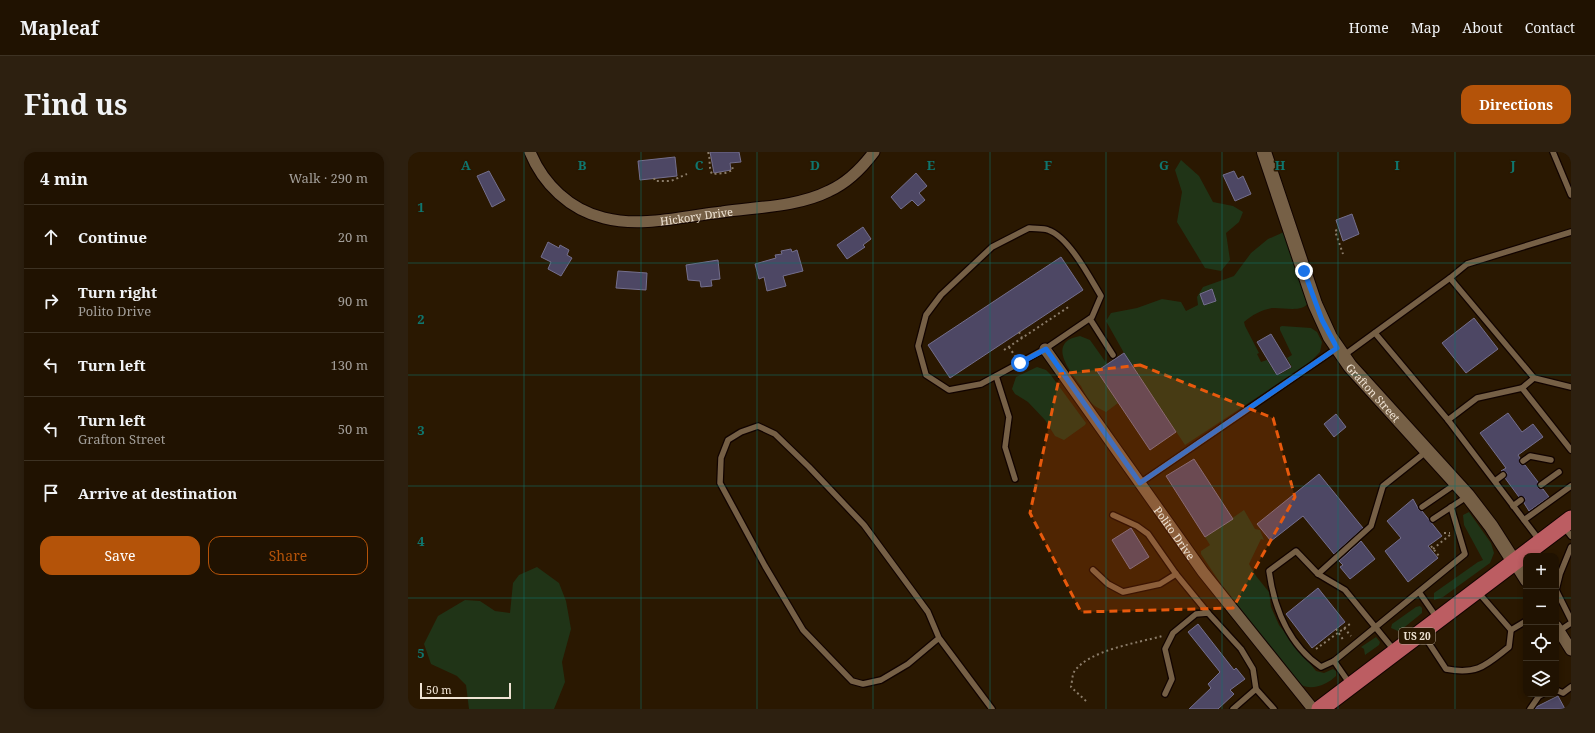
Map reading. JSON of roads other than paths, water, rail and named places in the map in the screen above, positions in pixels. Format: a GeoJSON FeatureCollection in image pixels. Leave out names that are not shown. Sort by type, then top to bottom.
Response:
{"type":"FeatureCollection","features":[{"type":"Feature","properties":{"kind":"main road","name":"US 20"},"geometry":{"type":"LineString","coordinates":[[1320,709],[1541,542],[1568,527]]}},
{"type":"Feature","properties":{"kind":"street","name":"Hickory Drive"},"geometry":{"type":"LineString","coordinates":[[530,152],[539,171],[547,182],[567,200],[590,214],[603,218],[632,222],[786,203],[814,197],[842,184],[874,152]]}},
{"type":"Feature","properties":{"kind":"street","name":"Grafton Street"},"geometry":{"type":"LineString","coordinates":[[1264,152],[1317,308],[1330,337],[1340,352],[1468,496],[1491,526],[1523,576]]}},
{"type":"Feature","properties":{"kind":"street","name":"Polito Drive"},"geometry":{"type":"LineString","coordinates":[[1046,349],[1203,572],[1313,709]]}},
{"type":"Feature","properties":{"kind":"street"},"geometry":{"type":"LineString","coordinates":[[1559,630],[1571,650]]}},
{"type":"Feature","properties":{"kind":"lane"},"geometry":{"type":"LineString","coordinates":[[1553,152],[1571,195]]}},
{"type":"Feature","properties":{"kind":"lane"},"geometry":{"type":"LineString","coordinates":[[1029,228],[1048,230],[1067,245],[1101,296],[1090,319],[1046,349],[981,384],[949,390],[926,375],[918,346],[926,315],[941,295],[992,247],[1029,228]]}},
{"type":"Feature","properties":{"kind":"lane"},"geometry":{"type":"LineString","coordinates":[[1140,483],[1340,352],[1375,333],[1467,264],[1571,232]]}},
{"type":"Feature","properties":{"kind":"lane"},"geometry":{"type":"LineString","coordinates":[[1450,278],[1534,378],[1571,387]]}},
{"type":"Feature","properties":{"kind":"lane"},"geometry":{"type":"LineString","coordinates":[[1090,319],[1113,355]]}},
{"type":"Feature","properties":{"kind":"lane"},"geometry":{"type":"LineString","coordinates":[[1375,333],[1448,420],[1541,542]]}},
{"type":"Feature","properties":{"kind":"lane"},"geometry":{"type":"LineString","coordinates":[[996,376],[1009,417],[1005,447],[1015,479]]}},
{"type":"Feature","properties":{"kind":"lane"},"geometry":{"type":"LineString","coordinates":[[1448,420],[1477,398],[1522,388],[1534,378]]}},
{"type":"Feature","properties":{"kind":"lane"},"geometry":{"type":"LineString","coordinates":[[1522,388],[1571,450]]}},
{"type":"Feature","properties":{"kind":"lane"},"geometry":{"type":"LineString","coordinates":[[939,638],[908,664],[881,680],[863,684],[852,681],[840,670],[803,630],[765,566],[720,483],[721,458],[728,440],[741,432],[758,426],[775,434],[809,467],[864,525],[928,612],[939,638],[992,709]]}},
{"type":"Feature","properties":{"kind":"lane"},"geometry":{"type":"LineString","coordinates":[[1318,574],[1371,526],[1383,486],[1427,451]]}},
{"type":"Feature","properties":{"kind":"lane"},"geometry":{"type":"LineString","coordinates":[[1523,461],[1530,456],[1551,460]]}},
{"type":"Feature","properties":{"kind":"lane"},"geometry":{"type":"LineString","coordinates":[[1541,485],[1559,472]]}},
{"type":"Feature","properties":{"kind":"lane"},"geometry":{"type":"LineString","coordinates":[[1495,481],[1503,475]]}},
{"type":"Feature","properties":{"kind":"lane"},"geometry":{"type":"LineString","coordinates":[[1422,507],[1457,483]]}},
{"type":"Feature","properties":{"kind":"lane"},"geometry":{"type":"LineString","coordinates":[[1524,520],[1571,486]]}},
{"type":"Feature","properties":{"kind":"lane"},"geometry":{"type":"LineString","coordinates":[[1433,519],[1468,496]]}},
{"type":"Feature","properties":{"kind":"lane"},"geometry":{"type":"LineString","coordinates":[[1514,506],[1521,500]]}},
{"type":"Feature","properties":{"kind":"lane"},"geometry":{"type":"LineString","coordinates":[[1395,652],[1376,628],[1345,590],[1318,574],[1296,551],[1269,571],[1273,595],[1286,629],[1312,661],[1321,667],[1334,661],[1376,628],[1465,554],[1450,507]]}},
{"type":"Feature","properties":{"kind":"lane"},"geometry":{"type":"LineString","coordinates":[[1113,515],[1137,526],[1148,534],[1176,574],[1208,613],[1242,649],[1253,669],[1256,688],[1274,709]]}},
{"type":"Feature","properties":{"kind":"lane"},"geometry":{"type":"LineString","coordinates":[[1556,589],[1560,574],[1571,547]]}},
{"type":"Feature","properties":{"kind":"lane"},"geometry":{"type":"LineString","coordinates":[[1093,570],[1108,584],[1123,592],[1160,584],[1176,574]]}},
{"type":"Feature","properties":{"kind":"lane"},"geometry":{"type":"LineString","coordinates":[[1422,632],[1446,669],[1458,671],[1482,668],[1509,647],[1511,630],[1476,591]]}},
{"type":"Feature","properties":{"kind":"lane"},"geometry":{"type":"LineString","coordinates":[[1419,592],[1439,619]]}},
{"type":"Feature","properties":{"kind":"lane"},"geometry":{"type":"LineString","coordinates":[[1559,596],[1571,621],[1559,627]]}},
{"type":"Feature","properties":{"kind":"lane"},"geometry":{"type":"LineString","coordinates":[[1165,694],[1172,679],[1165,649],[1173,633],[1196,614],[1208,613]]}},
{"type":"Feature","properties":{"kind":"lane"},"geometry":{"type":"LineString","coordinates":[[1511,630],[1523,622]]}},
{"type":"Feature","properties":{"kind":"lane"},"geometry":{"type":"LineString","coordinates":[[1334,661],[1351,686]]}},
{"type":"Feature","properties":{"kind":"lane"},"geometry":{"type":"LineString","coordinates":[[1559,691],[1563,693],[1571,687]]}},
{"type":"Feature","properties":{"kind":"lane"},"geometry":{"type":"LineString","coordinates":[[1233,709],[1256,688]]}},
{"type":"Feature","properties":{"kind":"lane"},"geometry":{"type":"LineString","coordinates":[[1530,709],[1538,697]]}}]}
